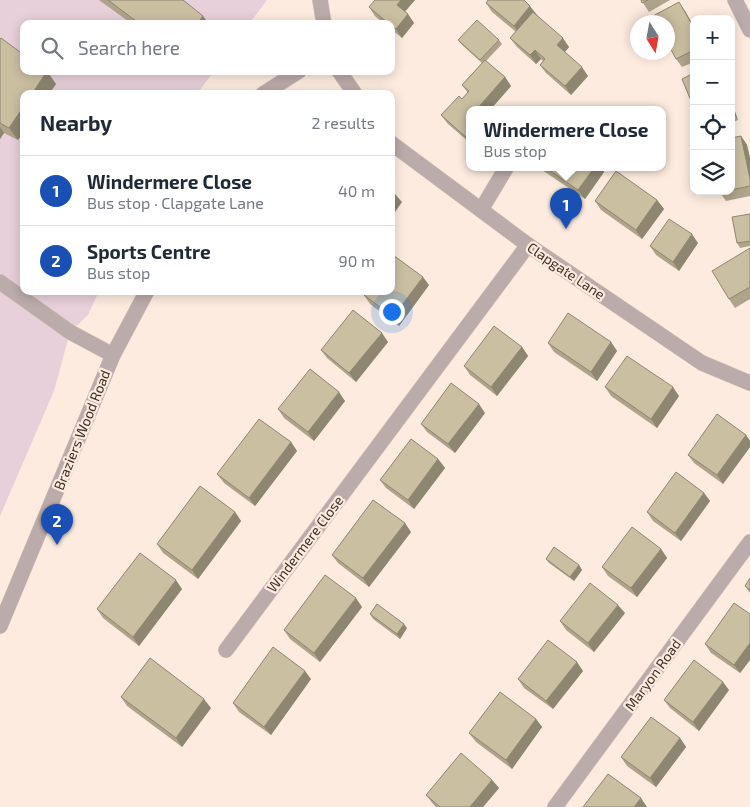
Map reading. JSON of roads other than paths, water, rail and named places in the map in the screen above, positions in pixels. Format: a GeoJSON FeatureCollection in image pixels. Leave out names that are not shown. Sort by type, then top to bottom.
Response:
{"type":"FeatureCollection","features":[{"type":"Feature","properties":{"kind":"street"},"geometry":{"type":"LineString","coordinates":[[320,0],[323,20]]}},
{"type":"Feature","properties":{"kind":"street"},"geometry":{"type":"LineString","coordinates":[[735,0],[750,30]]}},
{"type":"Feature","properties":{"kind":"street"},"geometry":{"type":"LineString","coordinates":[[269,90],[293,75]]}},
{"type":"Feature","properties":{"kind":"street"},"geometry":{"type":"LineString","coordinates":[[343,75],[352,90]]}},
{"type":"Feature","properties":{"kind":"street","name":"Clapgate Lane"},"geometry":{"type":"LineString","coordinates":[[395,146],[528,245],[702,363],[750,383]]}},
{"type":"Feature","properties":{"kind":"street"},"geometry":{"type":"LineString","coordinates":[[481,210],[503,171]]}},
{"type":"Feature","properties":{"kind":"street","name":"Windermere Close"},"geometry":{"type":"LineString","coordinates":[[226,650],[528,245]]}},
{"type":"Feature","properties":{"kind":"street"},"geometry":{"type":"LineString","coordinates":[[0,282],[70,332],[113,355]]}},
{"type":"Feature","properties":{"kind":"street","name":"Braziers Wood Road"},"geometry":{"type":"LineString","coordinates":[[0,626],[113,355],[145,295]]}},
{"type":"Feature","properties":{"kind":"street","name":"Maryon Road"},"geometry":{"type":"LineString","coordinates":[[556,807],[750,542]]}},
{"type":"Feature","properties":{"kind":"place","name":"Windermere Close"},"geometry":{"type":"Point","coordinates":[566,229]}},
{"type":"Feature","properties":{"kind":"place","name":"Sports Centre"},"geometry":{"type":"Point","coordinates":[57,545]}}]}
